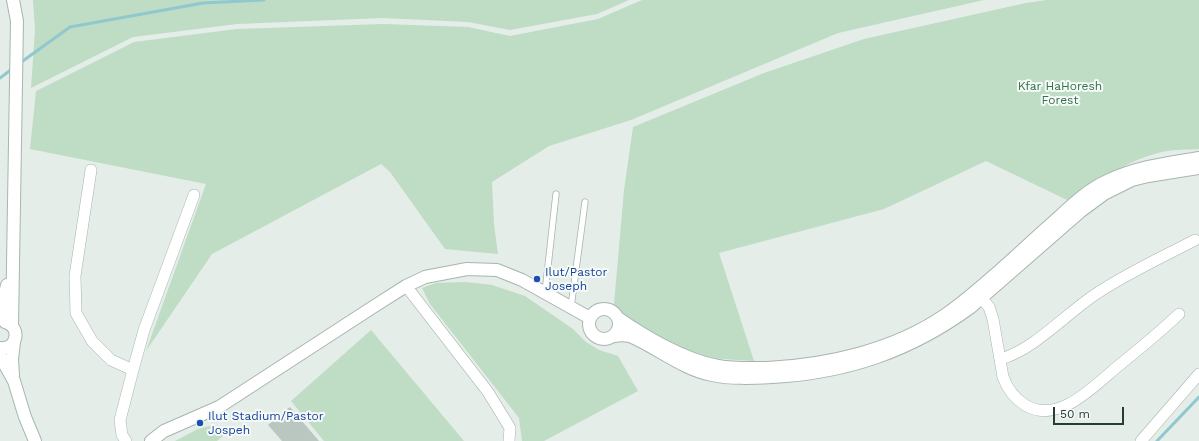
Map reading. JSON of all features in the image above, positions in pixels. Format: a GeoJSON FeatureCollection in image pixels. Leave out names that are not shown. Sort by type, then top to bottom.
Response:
{"type":"FeatureCollection","features":[{"type":"Feature","properties":{"kind":"street"},"geometry":{"type":"LineString","coordinates":[[13,0],[17,21],[12,263],[12,325],[16,334],[12,359],[14,381],[25,417],[35,441]]}},
{"type":"Feature","properties":{"kind":"street"},"geometry":{"type":"LineString","coordinates":[[1199,158],[1170,162],[1135,170],[1092,189],[1069,208],[979,294],[953,320],[903,348],[860,364],[801,375],[750,378],[711,375],[684,365],[638,339],[622,335],[604,340],[595,337],[589,329],[590,318],[594,312],[604,309],[614,312],[618,318],[634,329],[675,351],[703,362],[732,368],[784,367],[821,362],[861,353],[910,335],[979,294],[1104,194],[1132,180],[1199,168]]}},
{"type":"Feature","properties":{"kind":"street"},"geometry":{"type":"LineString","coordinates":[[91,170],[75,276],[76,313],[92,341],[111,360],[133,370]]}},
{"type":"Feature","properties":{"kind":"street"},"geometry":{"type":"LineString","coordinates":[[126,441],[122,435],[120,420],[144,330],[194,194]]}},
{"type":"Feature","properties":{"kind":"street"},"geometry":{"type":"LineString","coordinates":[[1000,359],[1010,357],[1027,347],[1076,308],[1115,282],[1195,240]]}},
{"type":"Feature","properties":{"kind":"street"},"geometry":{"type":"LineString","coordinates":[[0,318],[12,263]]}},
{"type":"Feature","properties":{"kind":"street"},"geometry":{"type":"LineString","coordinates":[[151,441],[164,431],[219,407],[406,286],[425,277],[467,269],[498,270],[522,280],[590,318]]}},
{"type":"Feature","properties":{"kind":"street"},"geometry":{"type":"LineString","coordinates":[[406,286],[488,392],[510,428],[509,441]]}},
{"type":"Feature","properties":{"kind":"street"},"geometry":{"type":"LineString","coordinates":[[979,294],[989,307],[993,318],[1003,377],[1006,385],[1019,400],[1037,410],[1048,411],[1059,408],[1082,396],[1164,329],[1179,314]]}},
{"type":"Feature","properties":{"kind":"street"},"geometry":{"type":"LineString","coordinates":[[614,336],[619,328],[618,318]]}},
{"type":"Feature","properties":{"kind":"street"},"geometry":{"type":"LineString","coordinates":[[0,322],[12,325]]}},
{"type":"Feature","properties":{"kind":"street"},"geometry":{"type":"LineString","coordinates":[[0,348],[8,348],[14,342]]}},
{"type":"Feature","properties":{"kind":"street"},"geometry":{"type":"LineString","coordinates":[[0,356],[14,381]]}},
{"type":"Feature","properties":{"kind":"street"},"geometry":{"type":"LineString","coordinates":[[1141,441],[1199,374]]}},
{"type":"Feature","properties":{"kind":"lane"},"geometry":{"type":"LineString","coordinates":[[545,293],[556,194]]}},
{"type":"Feature","properties":{"kind":"lane"},"geometry":{"type":"LineString","coordinates":[[571,307],[585,202]]}},
{"type":"Feature","properties":{"kind":"green space"},"geometry":{"type":"Polygon","coordinates":[[[33,0],[629,0],[597,14],[510,30],[468,22],[383,18],[237,24],[133,37],[31,88],[35,30],[33,0]]]}},
{"type":"Feature","properties":{"kind":"green space"},"geometry":{"type":"Polygon","coordinates":[[[642,0],[984,0],[838,33],[631,120],[549,146],[492,182],[494,225],[498,254],[445,249],[390,172],[381,164],[212,254],[146,351],[206,184],[30,149],[36,91],[134,42],[237,29],[383,24],[468,27],[510,36],[598,19],[642,0]]]}},
{"type":"Feature","properties":{"kind":"green space","name":"Kfar HaHoresh Forest"},"geometry":{"type":"Polygon","coordinates":[[[1047,0],[1199,0],[1199,149],[1167,151],[1137,160],[1113,172],[1067,200],[986,161],[884,209],[719,253],[754,361],[708,358],[680,348],[613,316],[624,190],[633,127],[764,73],[864,39],[1026,3],[1047,0]]]}},
{"type":"Feature","properties":{"kind":"green space"},"geometry":{"type":"Polygon","coordinates":[[[466,282],[492,285],[525,296],[573,329],[586,342],[599,350],[618,356],[638,391],[544,441],[522,441],[519,418],[430,304],[422,288],[436,283],[466,282]]]}},
{"type":"Feature","properties":{"kind":"green space"},"geometry":{"type":"Polygon","coordinates":[[[371,330],[464,441],[324,441],[291,401],[371,330]]]}},
{"type":"Feature","properties":{"kind":"green space"},"geometry":{"type":"Polygon","coordinates":[[[214,425],[225,434],[217,441],[175,441],[198,429],[214,425]]]}},
{"type":"Feature","properties":{"kind":"building"},"geometry":{"type":"Polygon","coordinates":[[[290,407],[319,441],[282,441],[268,425],[290,407]]]}},
{"type":"Feature","properties":{"kind":"waterway"},"geometry":{"type":"LineString","coordinates":[[20,63],[70,27],[203,3],[264,0]]}},
{"type":"Feature","properties":{"kind":"waterway"},"geometry":{"type":"LineString","coordinates":[[0,78],[12,69]]}},
{"type":"Feature","properties":{"kind":"waterway"},"geometry":{"type":"LineString","coordinates":[[1157,441],[1199,397]]}},
{"type":"Feature","properties":{"kind":"place","name":"Ilut/Pastor Joseph"},"geometry":{"type":"Point","coordinates":[537,279]}},
{"type":"Feature","properties":{"kind":"place","name":"Ilut Stadium/Pastor Jospeh"},"geometry":{"type":"Point","coordinates":[200,423]}}]}
